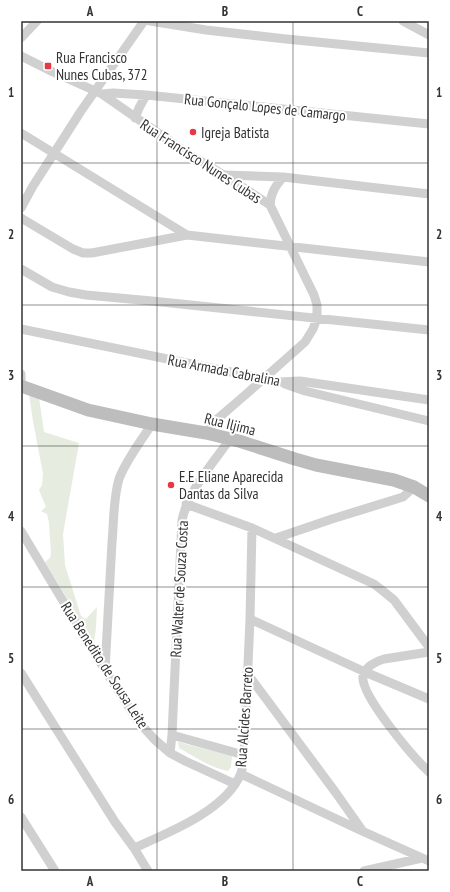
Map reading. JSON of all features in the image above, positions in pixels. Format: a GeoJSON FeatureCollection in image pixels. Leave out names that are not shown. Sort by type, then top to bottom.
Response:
{"type":"FeatureCollection","features":[{"type":"Feature","properties":{"kind":"main road","name":"Rua Iljima"},"geometry":{"type":"LineString","coordinates":[[21,386],[88,410],[152,424],[206,433],[230,439],[295,460],[394,480],[414,487],[429,496]]}},
{"type":"Feature","properties":{"kind":"street"},"geometry":{"type":"LineString","coordinates":[[21,38],[37,21]]}},
{"type":"Feature","properties":{"kind":"street"},"geometry":{"type":"LineString","coordinates":[[21,208],[33,186],[54,154],[98,92],[144,21]]}},
{"type":"Feature","properties":{"kind":"street"},"geometry":{"type":"LineString","coordinates":[[150,21],[220,32],[429,52]]}},
{"type":"Feature","properties":{"kind":"street"},"geometry":{"type":"LineString","coordinates":[[403,21],[429,35]]}},
{"type":"Feature","properties":{"kind":"street"},"geometry":{"type":"LineString","coordinates":[[21,56],[98,92]]}},
{"type":"Feature","properties":{"kind":"street","name":"Rua Gonçalo Lopes de Camargo"},"geometry":{"type":"LineString","coordinates":[[98,92],[146,95],[429,124]]}},
{"type":"Feature","properties":{"kind":"street","name":"Rua Francisco Nunes Cubas"},"geometry":{"type":"LineString","coordinates":[[98,92],[184,151],[270,205],[314,295],[317,306],[317,318]]}},
{"type":"Feature","properties":{"kind":"street"},"geometry":{"type":"LineString","coordinates":[[135,118],[146,95]]}},
{"type":"Feature","properties":{"kind":"street"},"geometry":{"type":"LineString","coordinates":[[21,133],[187,235]]}},
{"type":"Feature","properties":{"kind":"street"},"geometry":{"type":"LineString","coordinates":[[224,175],[283,177],[429,194]]}},
{"type":"Feature","properties":{"kind":"street"},"geometry":{"type":"LineString","coordinates":[[270,205],[274,188],[283,177]]}},
{"type":"Feature","properties":{"kind":"street"},"geometry":{"type":"LineString","coordinates":[[21,218],[83,253],[92,253],[187,235],[429,262]]}},
{"type":"Feature","properties":{"kind":"street"},"geometry":{"type":"LineString","coordinates":[[21,269],[52,287],[86,295],[429,330]]}},
{"type":"Feature","properties":{"kind":"street"},"geometry":{"type":"LineString","coordinates":[[206,433],[215,420],[305,342],[313,329],[317,318]]}},
{"type":"Feature","properties":{"kind":"street","name":"Rua Armada Cabralina"},"geometry":{"type":"LineString","coordinates":[[21,329],[280,382],[300,381],[429,400]]}},
{"type":"Feature","properties":{"kind":"street"},"geometry":{"type":"LineString","coordinates":[[21,374],[21,386]]}},
{"type":"Feature","properties":{"kind":"street"},"geometry":{"type":"LineString","coordinates":[[280,382],[305,391],[429,420]]}},
{"type":"Feature","properties":{"kind":"street"},"geometry":{"type":"LineString","coordinates":[[105,670],[113,528],[117,487],[126,464],[152,424]]}},
{"type":"Feature","properties":{"kind":"street","name":"Rua Walter de Souza Costa"},"geometry":{"type":"LineString","coordinates":[[170,753],[182,520],[184,509],[204,475],[230,439]]}},
{"type":"Feature","properties":{"kind":"street"},"geometry":{"type":"LineString","coordinates":[[276,538],[403,497],[414,487]]}},
{"type":"Feature","properties":{"kind":"street"},"geometry":{"type":"LineString","coordinates":[[186,504],[276,538],[374,584],[394,600],[429,647]]}},
{"type":"Feature","properties":{"kind":"street","name":"Rua Alcides Barreto"},"geometry":{"type":"LineString","coordinates":[[134,848],[185,825],[212,808],[225,797],[241,774],[244,755],[250,619],[252,528]]}},
{"type":"Feature","properties":{"kind":"street","name":"Rua Benedito de Sousa Leite"},"geometry":{"type":"LineString","coordinates":[[21,531],[137,720],[154,739],[170,753],[235,784]]}},
{"type":"Feature","properties":{"kind":"street"},"geometry":{"type":"LineString","coordinates":[[250,619],[365,672],[429,699]]}},
{"type":"Feature","properties":{"kind":"street"},"geometry":{"type":"LineString","coordinates":[[429,652],[377,661],[368,668],[363,676],[363,681],[368,694],[380,713],[403,743],[429,772]]}},
{"type":"Feature","properties":{"kind":"street"},"geometry":{"type":"LineString","coordinates":[[21,673],[115,822],[134,848],[148,871]]}},
{"type":"Feature","properties":{"kind":"street"},"geometry":{"type":"LineString","coordinates":[[247,673],[336,793],[362,831]]}},
{"type":"Feature","properties":{"kind":"street"},"geometry":{"type":"LineString","coordinates":[[172,735],[244,755]]}},
{"type":"Feature","properties":{"kind":"street"},"geometry":{"type":"LineString","coordinates":[[241,774],[425,859]]}},
{"type":"Feature","properties":{"kind":"street"},"geometry":{"type":"LineString","coordinates":[[21,818],[55,871]]}},
{"type":"Feature","properties":{"kind":"street"},"geometry":{"type":"LineString","coordinates":[[364,871],[425,859]]}},
{"type":"Feature","properties":{"kind":"shaded area"},"geometry":{"type":"Polygon","coordinates":[[[29,394],[39,398],[44,432],[79,443],[63,534],[65,565],[81,616],[86,619],[97,607],[94,643],[45,562],[50,558],[51,553],[49,523],[47,514],[41,511],[46,507],[39,490],[42,485],[43,474],[29,394]]]}},
{"type":"Feature","properties":{"kind":"shaded area"},"geometry":{"type":"Polygon","coordinates":[[[178,742],[232,756],[231,767],[228,771],[209,765],[179,748],[178,742]]]}},
{"type":"Feature","properties":{"kind":"place","name":"Rua Francisco Nunes Cubas, 372"},"geometry":{"type":"Point","coordinates":[48,66]}},
{"type":"Feature","properties":{"kind":"place","name":"Igreja Batista"},"geometry":{"type":"Point","coordinates":[193,132]}},
{"type":"Feature","properties":{"kind":"place","name":"E.E Eliane Aparecida Dantas da Silva"},"geometry":{"type":"Point","coordinates":[171,485]}}]}
